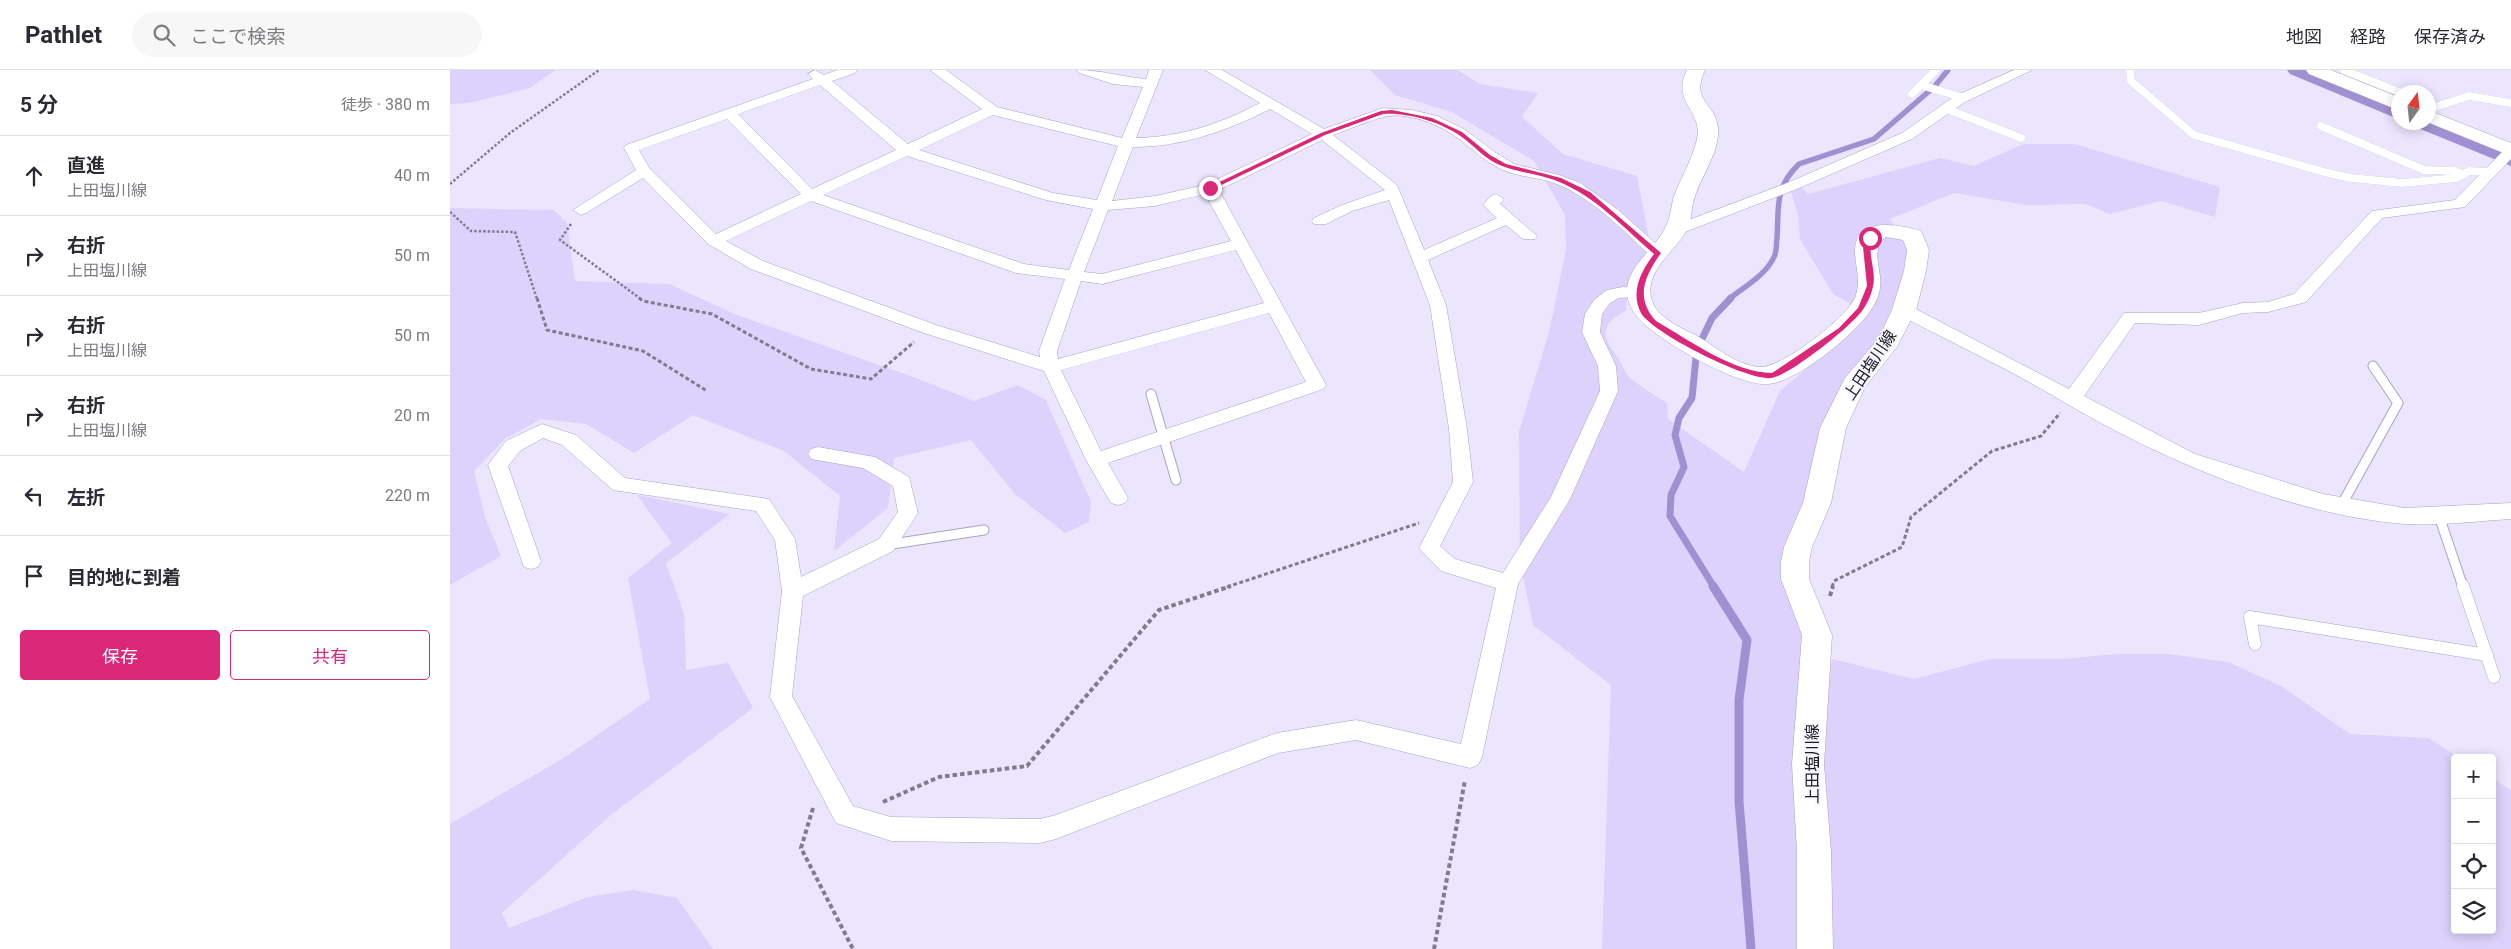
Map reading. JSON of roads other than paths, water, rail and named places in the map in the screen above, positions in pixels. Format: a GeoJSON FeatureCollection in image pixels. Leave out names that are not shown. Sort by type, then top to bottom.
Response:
{"type":"FeatureCollection","features":[{"type":"Feature","properties":{"kind":"main road"},"geometry":{"type":"LineString","coordinates":[[1639,292],[1648,266],[1676,230],[1684,197],[1709,133],[1706,121],[1689,91],[1689,80],[1696,70]]}},
{"type":"Feature","properties":{"kind":"main road"},"geometry":{"type":"LineString","coordinates":[[2315,70],[2391,101]]}},
{"type":"Feature","properties":{"kind":"main road"},"geometry":{"type":"LineString","coordinates":[[2436,119],[2511,151]]}},
{"type":"Feature","properties":{"kind":"main road","name":"上田塩川線"},"geometry":{"type":"LineString","coordinates":[[1639,292],[1644,312],[1654,323],[1726,364],[1759,376],[1773,376],[1785,370],[1841,329],[1861,308],[1870,286],[1866,247],[1870,238],[1876,232],[1895,231],[1913,236],[1918,250],[1915,271],[1904,310],[1889,341],[1854,384],[1833,428],[1817,503],[1808,521],[1795,562],[1795,578],[1817,635],[1808,764],[1814,852],[1815,949]]}},
{"type":"Feature","properties":{"kind":"street"},"geometry":{"type":"LineString","coordinates":[[811,70],[908,151],[964,171],[1051,197],[1103,206],[1155,201],[1210,188],[1323,134],[1383,112],[1392,112],[1430,120],[1460,133],[1488,156],[1504,165],[1558,179],[1588,193],[1657,253]]}},
{"type":"Feature","properties":{"kind":"street"},"geometry":{"type":"LineString","coordinates":[[850,70],[632,148],[644,171],[714,241],[757,265],[930,329],[1051,367],[1273,306]]}},
{"type":"Feature","properties":{"kind":"street"},"geometry":{"type":"LineString","coordinates":[[937,70],[992,110],[1108,141],[1128,144],[1184,136],[1216,129],[1272,103]]}},
{"type":"Feature","properties":{"kind":"street"},"geometry":{"type":"LineString","coordinates":[[1084,70],[1113,80],[1149,83]]}},
{"type":"Feature","properties":{"kind":"street"},"geometry":{"type":"LineString","coordinates":[[1118,498],[1096,460],[1051,367],[1048,351],[1074,276],[1128,144],[1149,83],[1156,70]]}},
{"type":"Feature","properties":{"kind":"street"},"geometry":{"type":"LineString","coordinates":[[1212,70],[1323,134],[1392,188],[1438,305],[1458,429],[1463,482],[1429,548],[1448,565],[1508,583]]}},
{"type":"Feature","properties":{"kind":"street"},"geometry":{"type":"LineString","coordinates":[[1676,230],[1792,186],[1907,136],[1964,98],[2024,70]]}},
{"type":"Feature","properties":{"kind":"street"},"geometry":{"type":"LineString","coordinates":[[714,241],[992,110]]}},
{"type":"Feature","properties":{"kind":"street"},"geometry":{"type":"LineString","coordinates":[[729,113],[811,196],[1022,269],[1102,279],[1240,244]]}},
{"type":"Feature","properties":{"kind":"street"},"geometry":{"type":"LineString","coordinates":[[2072,399],[2130,317],[2199,320],[2243,308],[2268,307],[2300,298],[2377,214],[2460,204],[2511,151]]}},
{"type":"Feature","properties":{"kind":"street"},"geometry":{"type":"LineString","coordinates":[[581,210],[644,171]]}},
{"type":"Feature","properties":{"kind":"street"},"geometry":{"type":"LineString","coordinates":[[1096,460],[1317,385],[1210,188]]}},
{"type":"Feature","properties":{"kind":"street"},"geometry":{"type":"LineString","coordinates":[[1320,221],[1347,208],[1394,194]]}},
{"type":"Feature","properties":{"kind":"street"},"geometry":{"type":"LineString","coordinates":[[1496,199],[1491,205],[1529,236]]}},
{"type":"Feature","properties":{"kind":"street"},"geometry":{"type":"LineString","coordinates":[[1419,258],[1508,219]]}},
{"type":"Feature","properties":{"kind":"street"},"geometry":{"type":"LineString","coordinates":[[531,561],[498,465],[513,446],[542,431],[569,440],[620,485],[762,504],[786,539],[793,591],[781,697],[845,815],[891,829],[1040,831],[1056,827],[1277,743],[1356,730],[1470,757],[1508,583],[1560,499],[1608,391],[1610,375],[1605,361],[1594,346],[1591,330],[1595,309],[1611,294],[1621,291],[1639,292]]}},
{"type":"Feature","properties":{"kind":"street"},"geometry":{"type":"LineString","coordinates":[[1904,310],[2188,459],[2252,481],[2341,506],[2389,514],[2439,516],[2511,511]]}},
{"type":"Feature","properties":{"kind":"street"},"geometry":{"type":"LineString","coordinates":[[793,591],[886,544],[908,514],[902,482],[868,462],[818,454]]}},
{"type":"Feature","properties":{"kind":"lane"},"geometry":{"type":"LineString","coordinates":[[1912,94],[1936,70]]}},
{"type":"Feature","properties":{"kind":"lane"},"geometry":{"type":"LineString","coordinates":[[2130,70],[2131,81],[2194,135],[2351,178],[2402,183],[2458,178],[2469,171],[2490,172]]}},
{"type":"Feature","properties":{"kind":"lane"},"geometry":{"type":"LineString","coordinates":[[2344,70],[2391,89]]}},
{"type":"Feature","properties":{"kind":"lane"},"geometry":{"type":"LineString","coordinates":[[1922,85],[1964,98]]}},
{"type":"Feature","properties":{"kind":"lane"},"geometry":{"type":"LineString","coordinates":[[2436,106],[2469,96],[2511,103]]}},
{"type":"Feature","properties":{"kind":"lane"},"geometry":{"type":"LineString","coordinates":[[1947,109],[2020,138]]}},
{"type":"Feature","properties":{"kind":"lane"},"geometry":{"type":"LineString","coordinates":[[2321,126],[2424,170],[2454,171],[2463,174]]}},
{"type":"Feature","properties":{"kind":"lane"},"geometry":{"type":"LineString","coordinates":[[2341,506],[2398,403],[2373,366]]}},
{"type":"Feature","properties":{"kind":"lane"},"geometry":{"type":"LineString","coordinates":[[1150,394],[1176,480]]}},
{"type":"Feature","properties":{"kind":"lane"},"geometry":{"type":"LineString","coordinates":[[2439,516],[2494,677]]}},
{"type":"Feature","properties":{"kind":"lane"},"geometry":{"type":"LineString","coordinates":[[886,544],[904,544],[984,530]]}},
{"type":"Feature","properties":{"kind":"lane"},"geometry":{"type":"LineString","coordinates":[[2255,644],[2250,617],[2486,654]]}},
{"type":"Feature","properties":{"kind":"waterway"},"geometry":{"type":"LineString","coordinates":[[1729,299],[1760,275],[1774,257],[1776,253],[1779,198],[1785,181],[1799,164],[1874,139],[1934,87],[1948,70]]}},
{"type":"Feature","properties":{"kind":"waterway"},"geometry":{"type":"LineString","coordinates":[[2296,70],[2391,111]]}},
{"type":"Feature","properties":{"kind":"waterway"},"geometry":{"type":"LineString","coordinates":[[2436,129],[2511,160]]}},
{"type":"Feature","properties":{"kind":"waterway"},"geometry":{"type":"LineString","coordinates":[[1701,341],[1712,318],[1731,298]]}},
{"type":"Feature","properties":{"kind":"waterway"},"geometry":{"type":"LineString","coordinates":[[1696,357],[1692,398],[1679,418],[1675,435],[1684,467],[1671,495],[1670,516],[1714,587]]}},
{"type":"Feature","properties":{"kind":"waterway"},"geometry":{"type":"LineString","coordinates":[[1713,586],[1747,640],[1739,700],[1739,801],[1751,949]]}}]}
